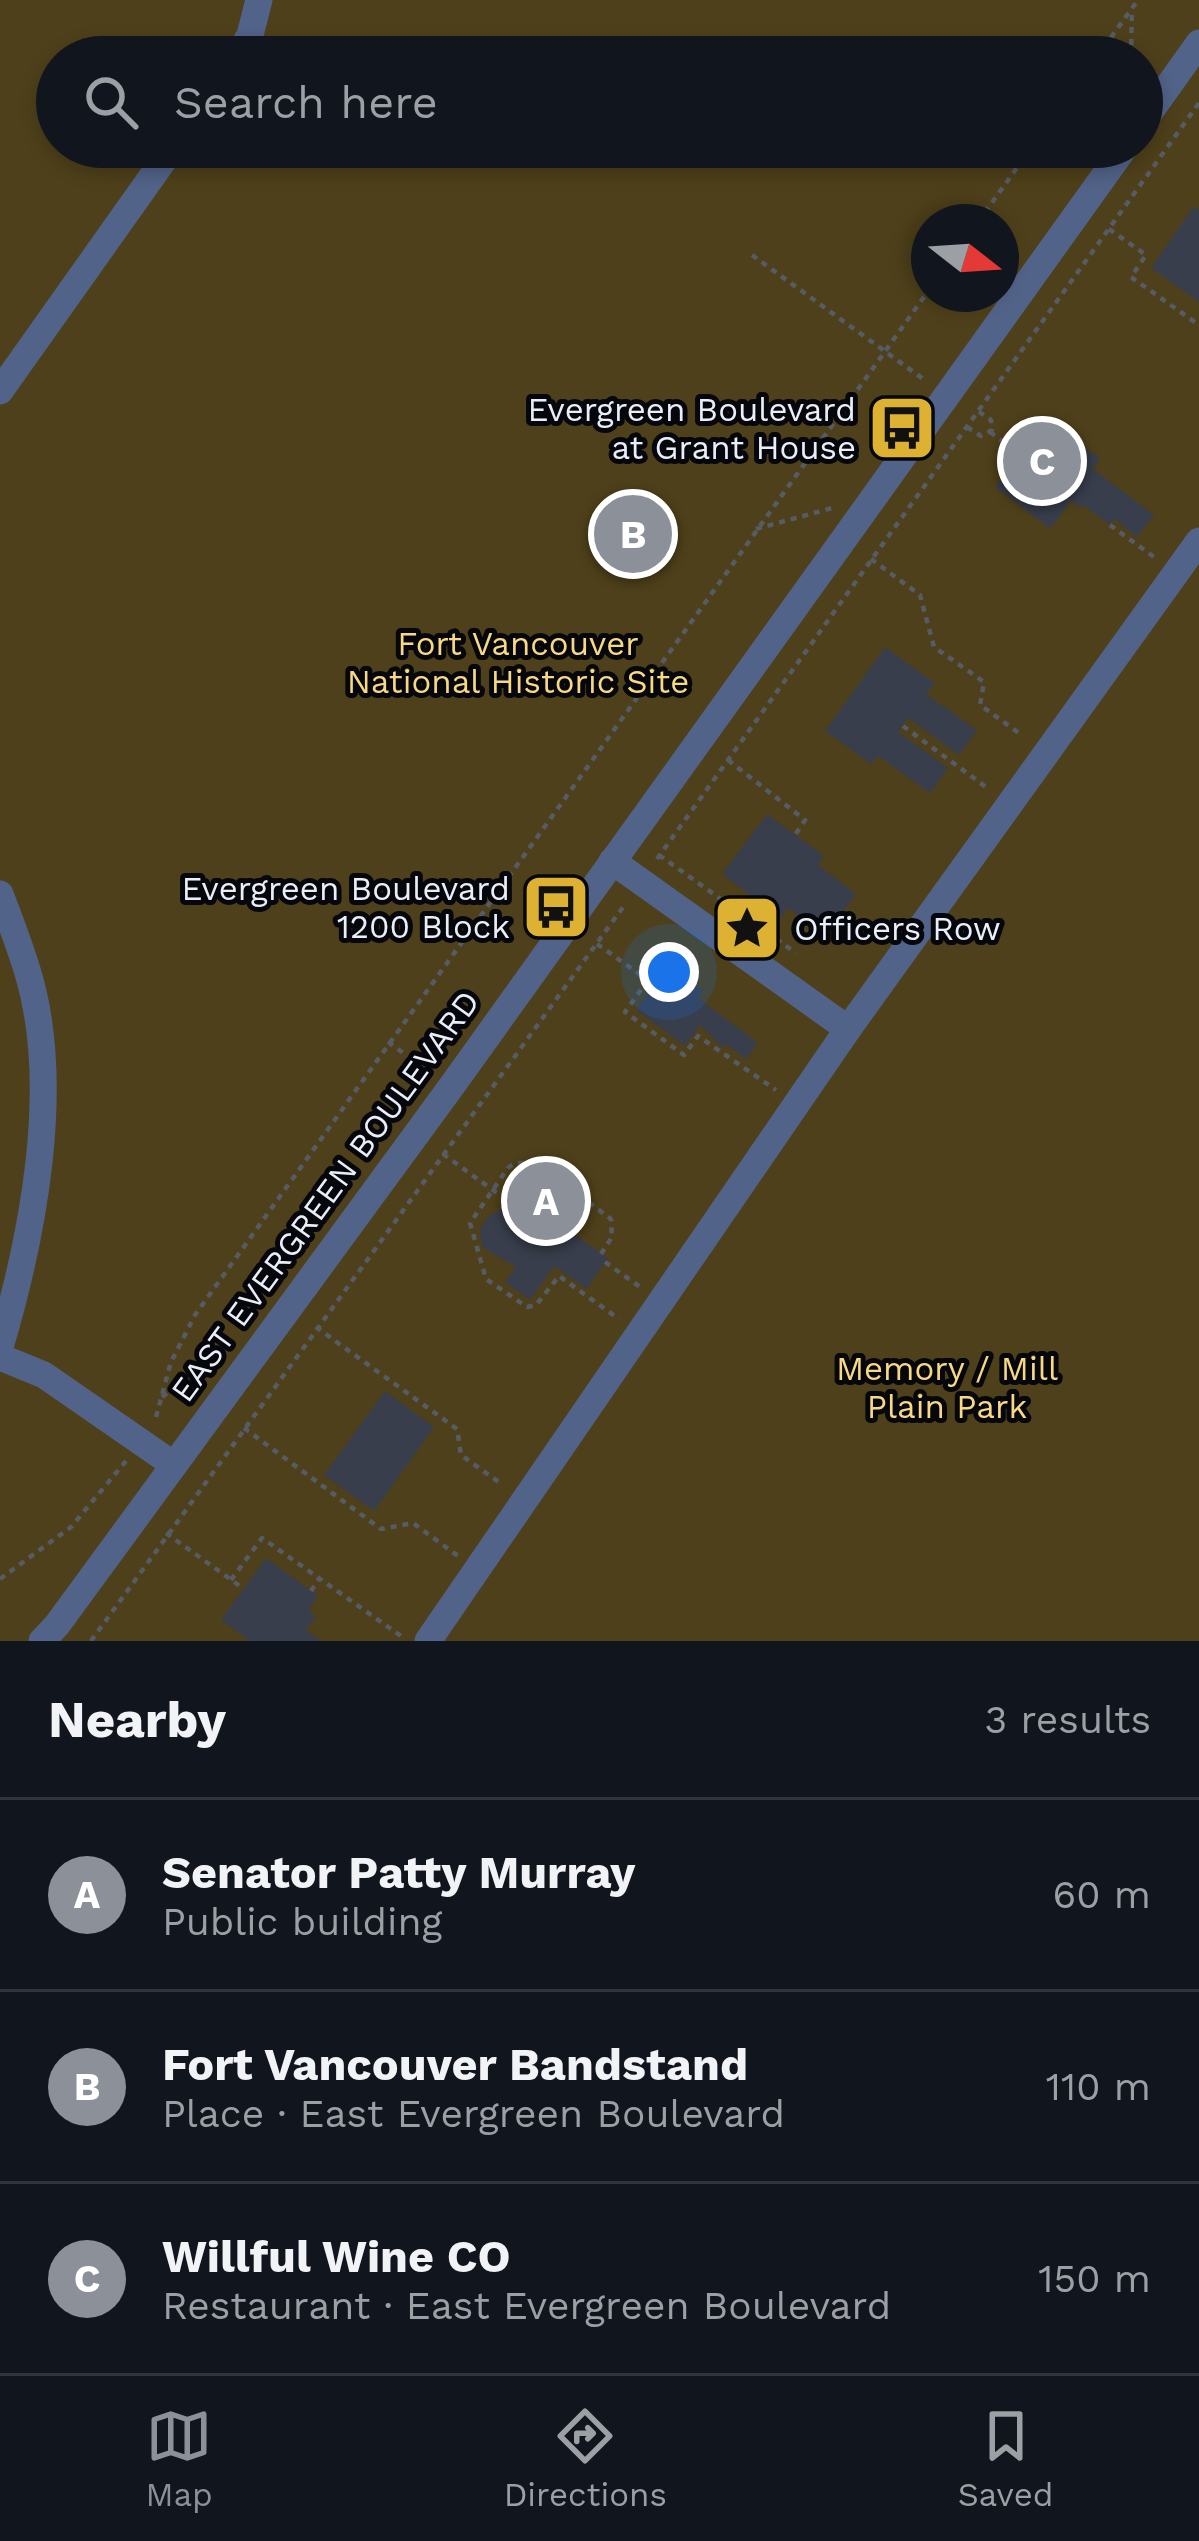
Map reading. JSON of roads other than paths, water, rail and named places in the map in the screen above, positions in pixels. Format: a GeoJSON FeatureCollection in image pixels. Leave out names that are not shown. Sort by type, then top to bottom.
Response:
{"type":"FeatureCollection","features":[{"type":"Feature","properties":{"kind":"street"},"geometry":{"type":"LineString","coordinates":[[249,36],[259,0]]}},
{"type":"Feature","properties":{"kind":"street"},"geometry":{"type":"LineString","coordinates":[[1163,94],[1199,44]]}},
{"type":"Feature","properties":{"kind":"street"},"geometry":{"type":"LineString","coordinates":[[0,391],[158,168]]}},
{"type":"Feature","properties":{"kind":"street","name":"EAST EVERGREEN BOULEVARD"},"geometry":{"type":"LineString","coordinates":[[42,1641],[612,861],[1110,168]]}},
{"type":"Feature","properties":{"kind":"street"},"geometry":{"type":"LineString","coordinates":[[428,1641],[848,1029],[1199,542]]}},
{"type":"Feature","properties":{"kind":"street"},"geometry":{"type":"LineString","coordinates":[[612,861],[848,1029]]}},
{"type":"Feature","properties":{"kind":"street"},"geometry":{"type":"LineString","coordinates":[[0,894],[29,975],[41,1102],[32,1217],[0,1347]]}},
{"type":"Feature","properties":{"kind":"street"},"geometry":{"type":"LineString","coordinates":[[0,1357],[44,1375],[174,1465]]}},
{"type":"Feature","properties":{"kind":"place","name":"Evergreen Boulevard at Grant House"},"geometry":{"type":"Point","coordinates":[902,428]}},
{"type":"Feature","properties":{"kind":"place","name":"Willful Wine CO"},"geometry":{"type":"Point","coordinates":[1042,461]}},
{"type":"Feature","properties":{"kind":"place","name":"Fort Vancouver Bandstand"},"geometry":{"type":"Point","coordinates":[633,534]}},
{"type":"Feature","properties":{"kind":"place","name":"Evergreen Boulevard 1200 Block"},"geometry":{"type":"Point","coordinates":[556,907]}},
{"type":"Feature","properties":{"kind":"place","name":"Officers Row"},"geometry":{"type":"Point","coordinates":[747,928]}},
{"type":"Feature","properties":{"kind":"place","name":"Senator Patty Murray"},"geometry":{"type":"Point","coordinates":[546,1201]}},
{"type":"Feature","properties":{"kind":"park label","name":"Fort Vancouver National Historic Site"},"geometry":{"type":"Point","coordinates":[518,662]}},
{"type":"Feature","properties":{"kind":"park label","name":"Memory / Mill Plain Park"},"geometry":{"type":"Point","coordinates":[947,1387]}}]}
